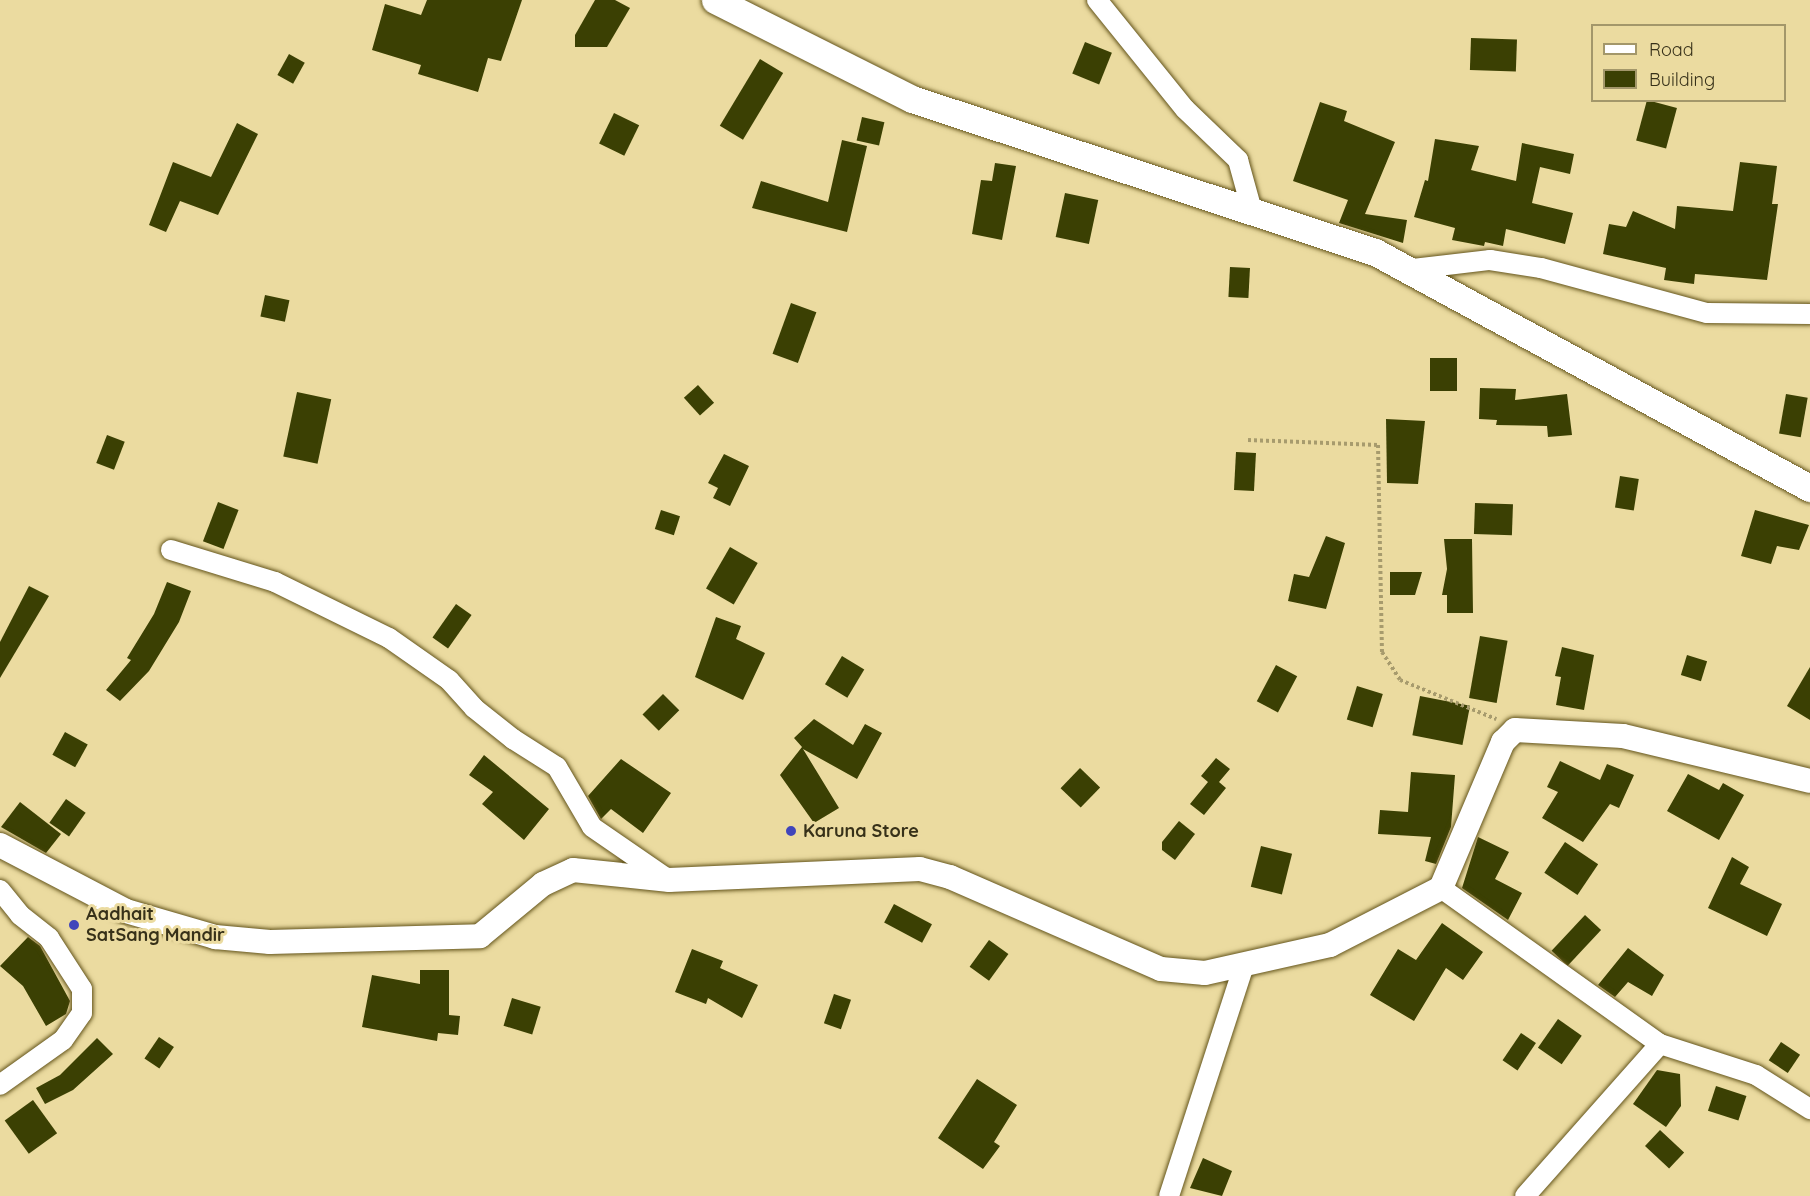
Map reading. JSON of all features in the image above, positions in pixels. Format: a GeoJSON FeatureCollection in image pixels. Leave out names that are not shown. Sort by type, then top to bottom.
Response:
{"type":"FeatureCollection","features":[{"type":"Feature","properties":{"kind":"main road"},"geometry":{"type":"LineString","coordinates":[[716,0],[912,99],[1030,142],[1251,207],[1413,269],[1810,488]]}},
{"type":"Feature","properties":{"kind":"street"},"geometry":{"type":"LineString","coordinates":[[1097,0],[1185,109],[1238,160],[1251,207]]}},
{"type":"Feature","properties":{"kind":"street"},"geometry":{"type":"LineString","coordinates":[[1413,269],[1490,260],[1541,268],[1707,313],[1810,314]]}},
{"type":"Feature","properties":{"kind":"street"},"geometry":{"type":"LineString","coordinates":[[171,550],[275,582],[397,643],[449,680],[474,708],[513,739],[557,767],[592,826],[669,880]]}},
{"type":"Feature","properties":{"kind":"street"},"geometry":{"type":"LineString","coordinates":[[0,845],[126,911],[214,937],[270,942],[480,936],[543,884],[573,870],[669,880],[920,869],[950,877],[1161,969],[1205,973],[1244,968],[1330,945],[1441,888],[1503,742],[1515,730],[1623,736],[1810,782]]}},
{"type":"Feature","properties":{"kind":"street"},"geometry":{"type":"LineString","coordinates":[[1441,888],[1660,1044],[1756,1076],[1810,1109]]}},
{"type":"Feature","properties":{"kind":"street"},"geometry":{"type":"LineString","coordinates":[[0,891],[20,915],[49,938],[82,988],[82,1013],[63,1040],[0,1084]]}},
{"type":"Feature","properties":{"kind":"street"},"geometry":{"type":"LineString","coordinates":[[1169,1196],[1244,968]]}},
{"type":"Feature","properties":{"kind":"street"},"geometry":{"type":"LineString","coordinates":[[1525,1196],[1660,1044]]}},
{"type":"Feature","properties":{"kind":"path"},"geometry":{"type":"LineString","coordinates":[[1248,440],[1378,445],[1382,652],[1400,680],[1484,711],[1515,730]]}},
{"type":"Feature","properties":{"kind":"building"},"geometry":{"type":"Polygon","coordinates":[[[427,0],[522,0],[501,61],[488,58],[478,92],[418,74],[421,65],[372,50],[385,4],[421,15],[427,0]]]}},
{"type":"Feature","properties":{"kind":"building"},"geometry":{"type":"Polygon","coordinates":[[[595,0],[615,0],[630,8],[607,47],[575,47],[575,35],[595,0]]]}},
{"type":"Feature","properties":{"kind":"building"},"geometry":{"type":"Polygon","coordinates":[[[1471,38],[1517,40],[1516,72],[1470,70],[1471,38]]]}},
{"type":"Feature","properties":{"kind":"building"},"geometry":{"type":"Polygon","coordinates":[[[1085,42],[1112,53],[1099,84],[1072,74],[1085,42]]]}},
{"type":"Feature","properties":{"kind":"building"},"geometry":{"type":"Polygon","coordinates":[[[289,54],[305,63],[293,84],[277,75],[289,54]]]}},
{"type":"Feature","properties":{"kind":"building"},"geometry":{"type":"Polygon","coordinates":[[[760,59],[783,73],[743,140],[720,126],[760,59]]]}},
{"type":"Feature","properties":{"kind":"building"},"geometry":{"type":"Polygon","coordinates":[[[1320,102],[1347,111],[1344,121],[1395,142],[1365,214],[1407,220],[1403,243],[1339,223],[1348,200],[1293,181],[1320,102]]]}},
{"type":"Feature","properties":{"kind":"building"},"geometry":{"type":"Polygon","coordinates":[[[1646,102],[1677,108],[1666,149],[1636,141],[1646,102]]]}},
{"type":"Feature","properties":{"kind":"building"},"geometry":{"type":"Polygon","coordinates":[[[614,113],[639,125],[624,156],[599,144],[614,113]]]}},
{"type":"Feature","properties":{"kind":"building"},"geometry":{"type":"Polygon","coordinates":[[[862,117],[884,122],[879,146],[857,140],[862,117]]]}},
{"type":"Feature","properties":{"kind":"building"},"geometry":{"type":"Polygon","coordinates":[[[237,123],[258,134],[218,215],[180,201],[166,232],[149,225],[173,162],[211,177],[237,123]]]}},
{"type":"Feature","properties":{"kind":"building"},"geometry":{"type":"Polygon","coordinates":[[[1435,139],[1479,146],[1471,170],[1516,181],[1522,143],[1574,154],[1570,174],[1540,167],[1532,203],[1573,213],[1565,244],[1506,229],[1503,246],[1485,242],[1484,246],[1452,240],[1455,228],[1414,217],[1425,180],[1428,181],[1435,139]]]}},
{"type":"Feature","properties":{"kind":"building"},"geometry":{"type":"Polygon","coordinates":[[[842,140],[867,146],[847,232],[752,208],[761,181],[828,202],[842,140]]]}},
{"type":"Feature","properties":{"kind":"building"},"geometry":{"type":"Polygon","coordinates":[[[1740,162],[1777,166],[1772,204],[1778,204],[1767,280],[1695,274],[1694,284],[1664,280],[1666,268],[1603,254],[1609,224],[1626,227],[1633,211],[1675,229],[1677,206],[1733,211],[1740,162]]]}},
{"type":"Feature","properties":{"kind":"building"},"geometry":{"type":"Polygon","coordinates":[[[995,163],[1016,166],[1002,240],[972,234],[981,180],[992,181],[995,163]]]}},
{"type":"Feature","properties":{"kind":"building"},"geometry":{"type":"Polygon","coordinates":[[[1065,193],[1098,200],[1089,244],[1056,237],[1065,193]]]}},
{"type":"Feature","properties":{"kind":"building"},"geometry":{"type":"Polygon","coordinates":[[[1230,267],[1250,268],[1248,298],[1228,297],[1230,267]]]}},
{"type":"Feature","properties":{"kind":"building"},"geometry":{"type":"Polygon","coordinates":[[[265,295],[289,300],[285,322],[260,317],[265,295]]]}},
{"type":"Feature","properties":{"kind":"building"},"geometry":{"type":"Polygon","coordinates":[[[791,303],[816,312],[798,363],[773,354],[791,303]]]}},
{"type":"Feature","properties":{"kind":"building"},"geometry":{"type":"Polygon","coordinates":[[[1430,358],[1457,358],[1457,391],[1430,391],[1430,358]]]}},
{"type":"Feature","properties":{"kind":"building"},"geometry":{"type":"Polygon","coordinates":[[[698,385],[714,403],[700,416],[684,398],[698,385]]]}},
{"type":"Feature","properties":{"kind":"building"},"geometry":{"type":"Polygon","coordinates":[[[1480,388],[1516,389],[1515,400],[1567,394],[1572,435],[1548,437],[1547,426],[1496,425],[1497,420],[1479,419],[1480,388]]]}},
{"type":"Feature","properties":{"kind":"building"},"geometry":{"type":"Polygon","coordinates":[[[297,392],[331,399],[318,464],[283,457],[297,392]]]}},
{"type":"Feature","properties":{"kind":"building"},"geometry":{"type":"Polygon","coordinates":[[[1786,394],[1808,398],[1801,437],[1779,433],[1786,394]]]}},
{"type":"Feature","properties":{"kind":"building"},"geometry":{"type":"Polygon","coordinates":[[[1386,419],[1425,421],[1418,484],[1387,483],[1386,419]]]}},
{"type":"Feature","properties":{"kind":"building"},"geometry":{"type":"Polygon","coordinates":[[[107,435],[125,442],[114,470],[96,463],[107,435]]]}},
{"type":"Feature","properties":{"kind":"building"},"geometry":{"type":"Polygon","coordinates":[[[1236,452],[1256,453],[1254,491],[1234,490],[1236,452]]]}},
{"type":"Feature","properties":{"kind":"building"},"geometry":{"type":"Polygon","coordinates":[[[724,454],[749,466],[730,506],[713,498],[718,488],[708,483],[724,454]]]}},
{"type":"Feature","properties":{"kind":"building"},"geometry":{"type":"Polygon","coordinates":[[[1620,476],[1639,479],[1634,511],[1615,508],[1620,476]]]}},
{"type":"Feature","properties":{"kind":"building"},"geometry":{"type":"Polygon","coordinates":[[[218,502],[239,510],[223,549],[203,541],[218,502]]]}},
{"type":"Feature","properties":{"kind":"building"},"geometry":{"type":"Polygon","coordinates":[[[1475,503],[1513,504],[1512,535],[1474,534],[1475,503]]]}},
{"type":"Feature","properties":{"kind":"building"},"geometry":{"type":"Polygon","coordinates":[[[661,510],[680,516],[674,535],[655,529],[661,510]]]}},
{"type":"Feature","properties":{"kind":"building"},"geometry":{"type":"Polygon","coordinates":[[[1755,510],[1809,525],[1799,550],[1777,546],[1771,564],[1741,556],[1755,510]]]}},
{"type":"Feature","properties":{"kind":"building"},"geometry":{"type":"Polygon","coordinates":[[[1326,536],[1345,543],[1326,609],[1288,601],[1294,574],[1309,577],[1326,536]]]}},
{"type":"Feature","properties":{"kind":"building"},"geometry":{"type":"Polygon","coordinates":[[[1444,539],[1472,539],[1473,613],[1447,613],[1447,595],[1442,595],[1447,569],[1444,539]]]}},
{"type":"Feature","properties":{"kind":"building"},"geometry":{"type":"Polygon","coordinates":[[[730,547],[758,563],[734,605],[706,589],[730,547]]]}},
{"type":"Feature","properties":{"kind":"building"},"geometry":{"type":"Polygon","coordinates":[[[1390,572],[1422,572],[1415,595],[1390,595],[1390,572]]]}},
{"type":"Feature","properties":{"kind":"building"},"geometry":{"type":"Polygon","coordinates":[[[167,582],[191,591],[179,622],[149,671],[120,701],[106,690],[131,660],[127,658],[154,614],[167,582]]]}},
{"type":"Feature","properties":{"kind":"building"},"geometry":{"type":"Polygon","coordinates":[[[29,586],[49,596],[0,678],[0,642],[29,586]]]}},
{"type":"Feature","properties":{"kind":"building"},"geometry":{"type":"Polygon","coordinates":[[[456,604],[472,615],[448,648],[432,638],[456,604]]]}},
{"type":"Feature","properties":{"kind":"building"},"geometry":{"type":"Polygon","coordinates":[[[716,617],[741,626],[736,639],[765,653],[743,700],[695,677],[716,617]]]}},
{"type":"Feature","properties":{"kind":"building"},"geometry":{"type":"Polygon","coordinates":[[[1480,636],[1508,641],[1497,703],[1469,698],[1480,636]]]}},
{"type":"Feature","properties":{"kind":"building"},"geometry":{"type":"Polygon","coordinates":[[[1562,647],[1594,655],[1584,710],[1556,705],[1561,677],[1555,676],[1562,647]]]}},
{"type":"Feature","properties":{"kind":"building"},"geometry":{"type":"Polygon","coordinates":[[[1687,655],[1707,661],[1701,681],[1681,675],[1687,655]]]}},
{"type":"Feature","properties":{"kind":"building"},"geometry":{"type":"Polygon","coordinates":[[[842,656],[864,669],[847,698],[825,684],[842,656]]]}},
{"type":"Feature","properties":{"kind":"building"},"geometry":{"type":"Polygon","coordinates":[[[1276,665],[1297,676],[1278,712],[1257,701],[1276,665]]]}},
{"type":"Feature","properties":{"kind":"building"},"geometry":{"type":"Polygon","coordinates":[[[1810,667],[1810,720],[1787,706],[1810,667]]]}},
{"type":"Feature","properties":{"kind":"building"},"geometry":{"type":"Polygon","coordinates":[[[1357,686],[1383,694],[1373,727],[1347,719],[1357,686]]]}},
{"type":"Feature","properties":{"kind":"building"},"geometry":{"type":"Polygon","coordinates":[[[663,694],[679,710],[659,731],[642,715],[663,694]]]}},
{"type":"Feature","properties":{"kind":"building"},"geometry":{"type":"Polygon","coordinates":[[[1420,696],[1470,706],[1462,745],[1412,735],[1420,696]]]}},
{"type":"Feature","properties":{"kind":"building"},"geometry":{"type":"Polygon","coordinates":[[[814,719],[853,745],[865,724],[882,733],[857,779],[803,749],[839,808],[814,823],[780,775],[802,747],[794,738],[814,719]]]}},
{"type":"Feature","properties":{"kind":"building"},"geometry":{"type":"Polygon","coordinates":[[[65,732],[88,745],[75,767],[52,755],[65,732]]]}},
{"type":"Feature","properties":{"kind":"building"},"geometry":{"type":"Polygon","coordinates":[[[484,755],[549,809],[524,840],[482,804],[493,792],[469,775],[484,755]]]}},
{"type":"Feature","properties":{"kind":"building"},"geometry":{"type":"Polygon","coordinates":[[[1216,758],[1230,769],[1219,782],[1226,788],[1204,815],[1190,804],[1208,782],[1201,776],[1216,758]]]}},
{"type":"Feature","properties":{"kind":"building"},"geometry":{"type":"Polygon","coordinates":[[[621,759],[671,793],[643,833],[611,809],[601,819],[588,796],[621,759]]]}},
{"type":"Feature","properties":{"kind":"building"},"geometry":{"type":"Polygon","coordinates":[[[1560,761],[1600,780],[1607,764],[1634,775],[1619,808],[1610,804],[1583,842],[1542,818],[1558,792],[1547,787],[1560,761]]]}},
{"type":"Feature","properties":{"kind":"building"},"geometry":{"type":"Polygon","coordinates":[[[1080,768],[1100,787],[1081,808],[1061,788],[1080,768]]]}},
{"type":"Feature","properties":{"kind":"building"},"geometry":{"type":"Polygon","coordinates":[[[1411,772],[1455,775],[1451,827],[1436,864],[1425,861],[1431,837],[1378,834],[1380,810],[1408,812],[1411,772]]]}},
{"type":"Feature","properties":{"kind":"building"},"geometry":{"type":"Polygon","coordinates":[[[1688,774],[1719,790],[1723,783],[1744,795],[1719,840],[1667,811],[1688,774]]]}},
{"type":"Feature","properties":{"kind":"building"},"geometry":{"type":"Polygon","coordinates":[[[66,799],[86,813],[69,837],[49,823],[66,799]]]}},
{"type":"Feature","properties":{"kind":"building"},"geometry":{"type":"Polygon","coordinates":[[[20,802],[61,834],[46,853],[1,827],[20,802]]]}},
{"type":"Feature","properties":{"kind":"building"},"geometry":{"type":"Polygon","coordinates":[[[1179,821],[1195,834],[1175,860],[1162,850],[1162,842],[1179,821]]]}},
{"type":"Feature","properties":{"kind":"building"},"geometry":{"type":"Polygon","coordinates":[[[1478,837],[1509,852],[1495,879],[1522,893],[1508,920],[1462,888],[1478,837]]]}},
{"type":"Feature","properties":{"kind":"building"},"geometry":{"type":"Polygon","coordinates":[[[1565,842],[1598,864],[1577,895],[1544,873],[1565,842]]]}},
{"type":"Feature","properties":{"kind":"building"},"geometry":{"type":"Polygon","coordinates":[[[1261,846],[1292,854],[1282,894],[1251,887],[1261,846]]]}},
{"type":"Feature","properties":{"kind":"building"},"geometry":{"type":"Polygon","coordinates":[[[1732,857],[1749,867],[1740,884],[1782,904],[1767,936],[1708,908],[1732,857]]]}},
{"type":"Feature","properties":{"kind":"building"},"geometry":{"type":"Polygon","coordinates":[[[894,904],[932,924],[922,943],[884,923],[894,904]]]}},
{"type":"Feature","properties":{"kind":"building"},"geometry":{"type":"Polygon","coordinates":[[[1585,915],[1601,930],[1568,966],[1552,951],[1585,915]]]}},
{"type":"Feature","properties":{"kind":"building"},"geometry":{"type":"Polygon","coordinates":[[[1442,923],[1483,952],[1463,980],[1446,968],[1414,1021],[1370,995],[1398,949],[1416,960],[1442,923]]]}},
{"type":"Feature","properties":{"kind":"building"},"geometry":{"type":"Polygon","coordinates":[[[28,937],[40,946],[70,1001],[66,1014],[46,1026],[23,986],[0,966],[28,937]]]}},
{"type":"Feature","properties":{"kind":"building"},"geometry":{"type":"Polygon","coordinates":[[[989,940],[1008,954],[989,981],[970,967],[989,940]]]}},
{"type":"Feature","properties":{"kind":"building"},"geometry":{"type":"Polygon","coordinates":[[[1628,948],[1664,975],[1652,996],[1628,982],[1615,997],[1598,985],[1628,948]]]}},
{"type":"Feature","properties":{"kind":"building"},"geometry":{"type":"Polygon","coordinates":[[[692,949],[723,961],[720,968],[758,985],[742,1018],[708,998],[706,1004],[675,992],[692,949]]]}},
{"type":"Feature","properties":{"kind":"building"},"geometry":{"type":"Polygon","coordinates":[[[420,970],[449,970],[449,1015],[460,1016],[458,1035],[438,1033],[437,1041],[362,1027],[372,975],[420,984],[420,970]]]}},
{"type":"Feature","properties":{"kind":"building"},"geometry":{"type":"Polygon","coordinates":[[[834,994],[851,1000],[841,1029],[824,1023],[834,994]]]}},
{"type":"Feature","properties":{"kind":"building"},"geometry":{"type":"Polygon","coordinates":[[[512,998],[541,1007],[532,1035],[504,1026],[512,998]]]}},
{"type":"Feature","properties":{"kind":"building"},"geometry":{"type":"Polygon","coordinates":[[[1558,1019],[1582,1036],[1562,1064],[1538,1048],[1558,1019]]]}},
{"type":"Feature","properties":{"kind":"building"},"geometry":{"type":"Polygon","coordinates":[[[1521,1033],[1536,1043],[1517,1070],[1503,1060],[1521,1033]]]}},
{"type":"Feature","properties":{"kind":"building"},"geometry":{"type":"Polygon","coordinates":[[[159,1037],[174,1047],[159,1069],[144,1059],[159,1037]]]}},
{"type":"Feature","properties":{"kind":"building"},"geometry":{"type":"Polygon","coordinates":[[[97,1038],[113,1054],[73,1090],[45,1104],[36,1088],[60,1075],[97,1038]]]}},
{"type":"Feature","properties":{"kind":"building"},"geometry":{"type":"Polygon","coordinates":[[[1781,1042],[1800,1055],[1788,1073],[1769,1060],[1781,1042]]]}},
{"type":"Feature","properties":{"kind":"building"},"geometry":{"type":"Polygon","coordinates":[[[1657,1070],[1680,1074],[1681,1106],[1666,1127],[1633,1104],[1657,1070]]]}},
{"type":"Feature","properties":{"kind":"building"},"geometry":{"type":"Polygon","coordinates":[[[977,1079],[1017,1105],[994,1142],[1000,1146],[983,1169],[938,1138],[977,1079]]]}},
{"type":"Feature","properties":{"kind":"building"},"geometry":{"type":"Polygon","coordinates":[[[1716,1086],[1746,1096],[1738,1121],[1708,1111],[1716,1086]]]}},
{"type":"Feature","properties":{"kind":"building"},"geometry":{"type":"Polygon","coordinates":[[[33,1100],[57,1133],[29,1154],[5,1121],[33,1100]]]}},
{"type":"Feature","properties":{"kind":"building"},"geometry":{"type":"Polygon","coordinates":[[[1660,1130],[1684,1153],[1669,1169],[1645,1146],[1660,1130]]]}},
{"type":"Feature","properties":{"kind":"building"},"geometry":{"type":"Polygon","coordinates":[[[1203,1158],[1232,1171],[1222,1196],[1190,1188],[1203,1158]]]}},
{"type":"Feature","properties":{"kind":"place","name":"Karuna Store"},"geometry":{"type":"Point","coordinates":[791,831]}},
{"type":"Feature","properties":{"kind":"place","name":"Aadhait SatSang Mandir"},"geometry":{"type":"Point","coordinates":[74,925]}}]}
